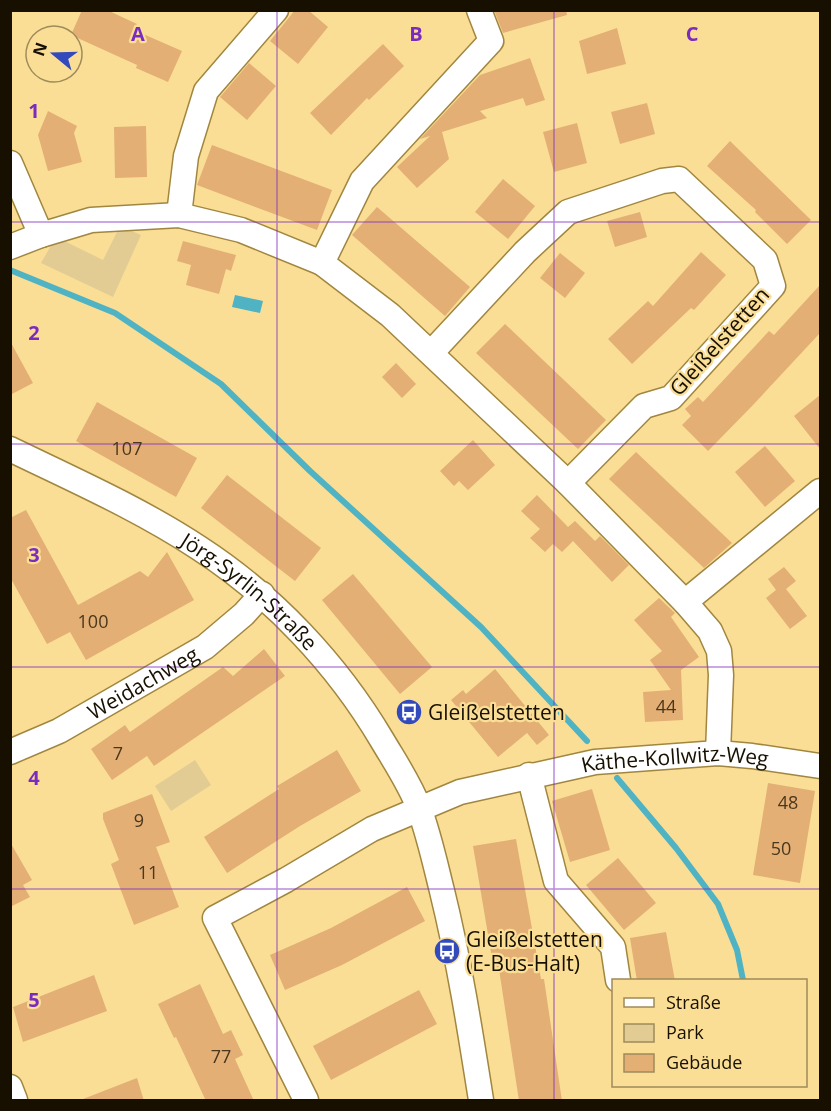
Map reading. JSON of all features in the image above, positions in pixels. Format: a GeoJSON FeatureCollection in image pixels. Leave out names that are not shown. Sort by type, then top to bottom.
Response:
{"type":"FeatureCollection","features":[{"type":"Feature","properties":{"kind":"street"},"geometry":{"type":"LineString","coordinates":[[178,215],[186,156],[206,91],[276,10]]}},
{"type":"Feature","properties":{"kind":"street"},"geometry":{"type":"LineString","coordinates":[[322,263],[362,181],[491,42],[478,10]]}},
{"type":"Feature","properties":{"kind":"street"},"geometry":{"type":"LineString","coordinates":[[10,163],[41,235]]}},
{"type":"Feature","properties":{"kind":"street","name":"Gleißelstetten"},"geometry":{"type":"LineString","coordinates":[[431,353],[525,252],[568,212],[662,181],[680,180],[765,260],[773,286],[671,398],[644,406],[568,483]]}},
{"type":"Feature","properties":{"kind":"street"},"geometry":{"type":"LineString","coordinates":[[10,247],[91,220],[178,215],[241,230],[322,263],[390,315],[431,353],[568,483],[685,602],[710,631],[718,651],[721,675],[718,753]]}},
{"type":"Feature","properties":{"kind":"street","name":"Jörg-Syrlin-Straße"},"geometry":{"type":"LineString","coordinates":[[10,449],[147,516],[200,548],[262,594],[308,640],[363,707],[403,776],[419,809],[458,957],[481,1101]]}},
{"type":"Feature","properties":{"kind":"street"},"geometry":{"type":"LineString","coordinates":[[685,602],[820,491]]}},
{"type":"Feature","properties":{"kind":"street","name":"Weidachweg"},"geometry":{"type":"LineString","coordinates":[[10,752],[59,731],[205,647],[244,614],[262,594]]}},
{"type":"Feature","properties":{"kind":"street","name":"Käthe-Kollwitz-Weg"},"geometry":{"type":"LineString","coordinates":[[419,809],[460,792],[595,762],[718,753],[820,766]]}},
{"type":"Feature","properties":{"kind":"street"},"geometry":{"type":"LineString","coordinates":[[529,775],[556,880],[613,947],[618,979]]}},
{"type":"Feature","properties":{"kind":"street"},"geometry":{"type":"LineString","coordinates":[[306,1101],[216,918],[372,829],[419,809]]}},
{"type":"Feature","properties":{"kind":"street"},"geometry":{"type":"LineString","coordinates":[[10,1087],[15,1101]]}},
{"type":"Feature","properties":{"kind":"green space"},"geometry":{"type":"Polygon","coordinates":[[[120,226],[141,235],[113,297],[41,263],[56,237],[103,260],[120,226]]]}},
{"type":"Feature","properties":{"kind":"green space"},"geometry":{"type":"Polygon","coordinates":[[[195,760],[211,785],[171,811],[155,786],[195,760]]]}},
{"type":"Feature","properties":{"kind":"water"},"geometry":{"type":"Polygon","coordinates":[[[235,295],[263,301],[260,313],[232,307],[235,295]]]}},
{"type":"Feature","properties":{"kind":"building"},"geometry":{"type":"Polygon","coordinates":[[[82,10],[107,10],[137,24],[134,30],[182,51],[168,82],[84,41],[84,24],[76,24],[82,10]]]}},
{"type":"Feature","properties":{"kind":"building"},"geometry":{"type":"Polygon","coordinates":[[[295,10],[308,10],[328,27],[298,64],[270,41],[295,10]]]}},
{"type":"Feature","properties":{"kind":"building"},"geometry":{"type":"Polygon","coordinates":[[[494,10],[566,10],[567,15],[503,33],[494,10]]]}},
{"type":"Feature","properties":{"kind":"building"},"geometry":{"type":"Polygon","coordinates":[[[617,28],[626,64],[587,74],[579,41],[617,28]]]}},
{"type":"Feature","properties":{"kind":"building"},"geometry":{"type":"Polygon","coordinates":[[[383,44],[404,66],[369,100],[367,98],[331,135],[310,113],[383,44]]]}},
{"type":"Feature","properties":{"kind":"building"},"geometry":{"type":"Polygon","coordinates":[[[530,58],[545,100],[526,106],[523,98],[480,111],[487,118],[442,132],[449,159],[417,188],[397,167],[430,136],[420,139],[480,75],[530,58]]]}},
{"type":"Feature","properties":{"kind":"building"},"geometry":{"type":"Polygon","coordinates":[[[249,63],[276,86],[247,120],[220,97],[249,63]]]}},
{"type":"Feature","properties":{"kind":"building"},"geometry":{"type":"Polygon","coordinates":[[[647,103],[655,134],[620,144],[611,112],[647,103]]]}},
{"type":"Feature","properties":{"kind":"building"},"geometry":{"type":"Polygon","coordinates":[[[48,111],[77,126],[74,133],[82,162],[48,171],[38,135],[48,111]]]}},
{"type":"Feature","properties":{"kind":"building"},"geometry":{"type":"Polygon","coordinates":[[[577,123],[587,163],[554,172],[543,132],[577,123]]]}},
{"type":"Feature","properties":{"kind":"building"},"geometry":{"type":"Polygon","coordinates":[[[146,126],[147,177],[115,178],[114,127],[146,126]]]}},
{"type":"Feature","properties":{"kind":"building"},"geometry":{"type":"Polygon","coordinates":[[[730,141],[811,220],[787,244],[755,212],[756,210],[707,166],[730,141]]]}},
{"type":"Feature","properties":{"kind":"building"},"geometry":{"type":"Polygon","coordinates":[[[212,145],[332,190],[317,230],[197,185],[212,145]]]}},
{"type":"Feature","properties":{"kind":"building"},"geometry":{"type":"Polygon","coordinates":[[[503,179],[535,206],[508,239],[475,212],[503,179]]]}},
{"type":"Feature","properties":{"kind":"building"},"geometry":{"type":"Polygon","coordinates":[[[377,207],[470,287],[445,316],[352,235],[377,207]]]}},
{"type":"Feature","properties":{"kind":"building"},"geometry":{"type":"Polygon","coordinates":[[[640,212],[647,237],[615,247],[607,221],[640,212]]]}},
{"type":"Feature","properties":{"kind":"building"},"geometry":{"type":"Polygon","coordinates":[[[183,241],[236,255],[231,271],[226,269],[219,294],[186,285],[191,265],[177,261],[183,241]]]}},
{"type":"Feature","properties":{"kind":"building"},"geometry":{"type":"Polygon","coordinates":[[[701,252],[726,275],[694,310],[691,308],[632,364],[608,339],[648,301],[653,306],[701,252]]]}},
{"type":"Feature","properties":{"kind":"building"},"geometry":{"type":"Polygon","coordinates":[[[560,253],[585,273],[565,298],[540,278],[560,253]]]}},
{"type":"Feature","properties":{"kind":"building"},"geometry":{"type":"Polygon","coordinates":[[[820,285],[820,333],[708,451],[682,425],[691,416],[685,409],[698,397],[703,402],[769,331],[774,335],[820,285]]]}},
{"type":"Feature","properties":{"kind":"building"},"geometry":{"type":"Polygon","coordinates":[[[505,324],[606,420],[578,449],[476,353],[505,324]]]}},
{"type":"Feature","properties":{"kind":"building"},"geometry":{"type":"Polygon","coordinates":[[[10,341],[33,383],[10,395],[10,341]]]}},
{"type":"Feature","properties":{"kind":"building"},"geometry":{"type":"Polygon","coordinates":[[[396,363],[416,384],[402,398],[382,377],[396,363]]]}},
{"type":"Feature","properties":{"kind":"building"},"geometry":{"type":"Polygon","coordinates":[[[820,395],[820,449],[794,416],[820,395]]]}},
{"type":"Feature","properties":{"kind":"building"},"geometry":{"type":"Polygon","coordinates":[[[97,402],[197,458],[176,497],[76,441],[97,402]]]}},
{"type":"Feature","properties":{"kind":"building"},"geometry":{"type":"Polygon","coordinates":[[[473,440],[495,465],[468,490],[459,481],[454,486],[440,471],[473,440]]]}},
{"type":"Feature","properties":{"kind":"building"},"geometry":{"type":"Polygon","coordinates":[[[765,446],[795,481],[765,507],[735,472],[765,446]]]}},
{"type":"Feature","properties":{"kind":"building"},"geometry":{"type":"Polygon","coordinates":[[[636,452],[732,543],[704,568],[609,479],[636,452]]]}},
{"type":"Feature","properties":{"kind":"building"},"geometry":{"type":"Polygon","coordinates":[[[227,475],[321,548],[295,581],[201,508],[227,475]]]}},
{"type":"Feature","properties":{"kind":"building"},"geometry":{"type":"Polygon","coordinates":[[[537,495],[568,527],[575,521],[595,541],[600,536],[629,565],[612,582],[573,541],[562,552],[553,544],[545,552],[530,538],[540,529],[521,511],[537,495]]]}},
{"type":"Feature","properties":{"kind":"building"},"geometry":{"type":"Polygon","coordinates":[[[26,510],[78,605],[140,571],[148,577],[167,552],[194,600],[86,660],[70,632],[47,644],[10,577],[10,518],[26,510]]]}},
{"type":"Feature","properties":{"kind":"building"},"geometry":{"type":"Polygon","coordinates":[[[784,567],[796,581],[786,589],[807,616],[790,629],[766,598],[776,590],[768,579],[784,567]]]}},
{"type":"Feature","properties":{"kind":"building"},"geometry":{"type":"Polygon","coordinates":[[[353,574],[432,667],[400,694],[322,600],[353,574]]]}},
{"type":"Feature","properties":{"kind":"building"},"geometry":{"type":"Polygon","coordinates":[[[659,598],[675,613],[671,617],[699,657],[681,670],[683,720],[645,722],[643,692],[671,690],[650,660],[662,651],[634,620],[659,598]]]}},
{"type":"Feature","properties":{"kind":"building"},"geometry":{"type":"Polygon","coordinates":[[[264,649],[285,676],[154,766],[147,756],[112,780],[91,749],[125,725],[130,732],[223,667],[233,676],[264,649]]]}},
{"type":"Feature","properties":{"kind":"building"},"geometry":{"type":"Polygon","coordinates":[[[495,669],[549,735],[537,745],[527,733],[498,757],[451,700],[463,690],[466,694],[495,669]]]}},
{"type":"Feature","properties":{"kind":"building"},"geometry":{"type":"Polygon","coordinates":[[[337,750],[361,791],[300,826],[227,873],[204,837],[279,789],[277,786],[337,750]]]}},
{"type":"Feature","properties":{"kind":"building"},"geometry":{"type":"Polygon","coordinates":[[[768,783],[815,791],[800,883],[753,875],[768,783]]]}},
{"type":"Feature","properties":{"kind":"building"},"geometry":{"type":"Polygon","coordinates":[[[592,789],[610,850],[570,862],[552,801],[592,789]]]}},
{"type":"Feature","properties":{"kind":"building"},"geometry":{"type":"Polygon","coordinates":[[[152,794],[170,842],[156,847],[179,907],[134,925],[111,864],[119,860],[103,819],[103,813],[152,794]]]}},
{"type":"Feature","properties":{"kind":"building"},"geometry":{"type":"Polygon","coordinates":[[[516,839],[541,979],[544,979],[562,1101],[519,1101],[499,969],[494,970],[473,846],[516,839]]]}},
{"type":"Feature","properties":{"kind":"building"},"geometry":{"type":"Polygon","coordinates":[[[10,842],[32,880],[23,885],[30,897],[10,907],[10,842]]]}},
{"type":"Feature","properties":{"kind":"building"},"geometry":{"type":"Polygon","coordinates":[[[618,858],[656,903],[624,930],[586,885],[618,858]]]}},
{"type":"Feature","properties":{"kind":"building"},"geometry":{"type":"Polygon","coordinates":[[[407,887],[425,921],[342,965],[285,990],[270,955],[331,928],[407,887]]]}},
{"type":"Feature","properties":{"kind":"building"},"geometry":{"type":"Polygon","coordinates":[[[666,932],[675,979],[637,979],[630,938],[666,932]]]}},
{"type":"Feature","properties":{"kind":"building"},"geometry":{"type":"Polygon","coordinates":[[[94,975],[107,1011],[23,1042],[13,1007],[94,975]]]}},
{"type":"Feature","properties":{"kind":"building"},"geometry":{"type":"Polygon","coordinates":[[[200,984],[223,1034],[231,1030],[243,1055],[235,1059],[254,1101],[206,1101],[158,1004],[200,984]]]}},
{"type":"Feature","properties":{"kind":"building"},"geometry":{"type":"Polygon","coordinates":[[[419,990],[437,1024],[331,1080],[313,1046],[419,990]]]}},
{"type":"Feature","properties":{"kind":"building"},"geometry":{"type":"Polygon","coordinates":[[[137,1078],[144,1101],[83,1101],[83,1099],[137,1078]]]}},
{"type":"Feature","properties":{"kind":"waterway"},"geometry":{"type":"LineString","coordinates":[[10,270],[115,313],[221,384],[310,471],[481,627],[587,741]]}},
{"type":"Feature","properties":{"kind":"waterway"},"geometry":{"type":"LineString","coordinates":[[617,778],[676,848],[718,904],[737,950],[743,979]]}},
{"type":"Feature","properties":{"kind":"place","name":"Gleißelstetten"},"geometry":{"type":"Point","coordinates":[409,712]}},
{"type":"Feature","properties":{"kind":"place","name":"Gleißelstetten (E-Bus-Halt)"},"geometry":{"type":"Point","coordinates":[447,951]}}]}
